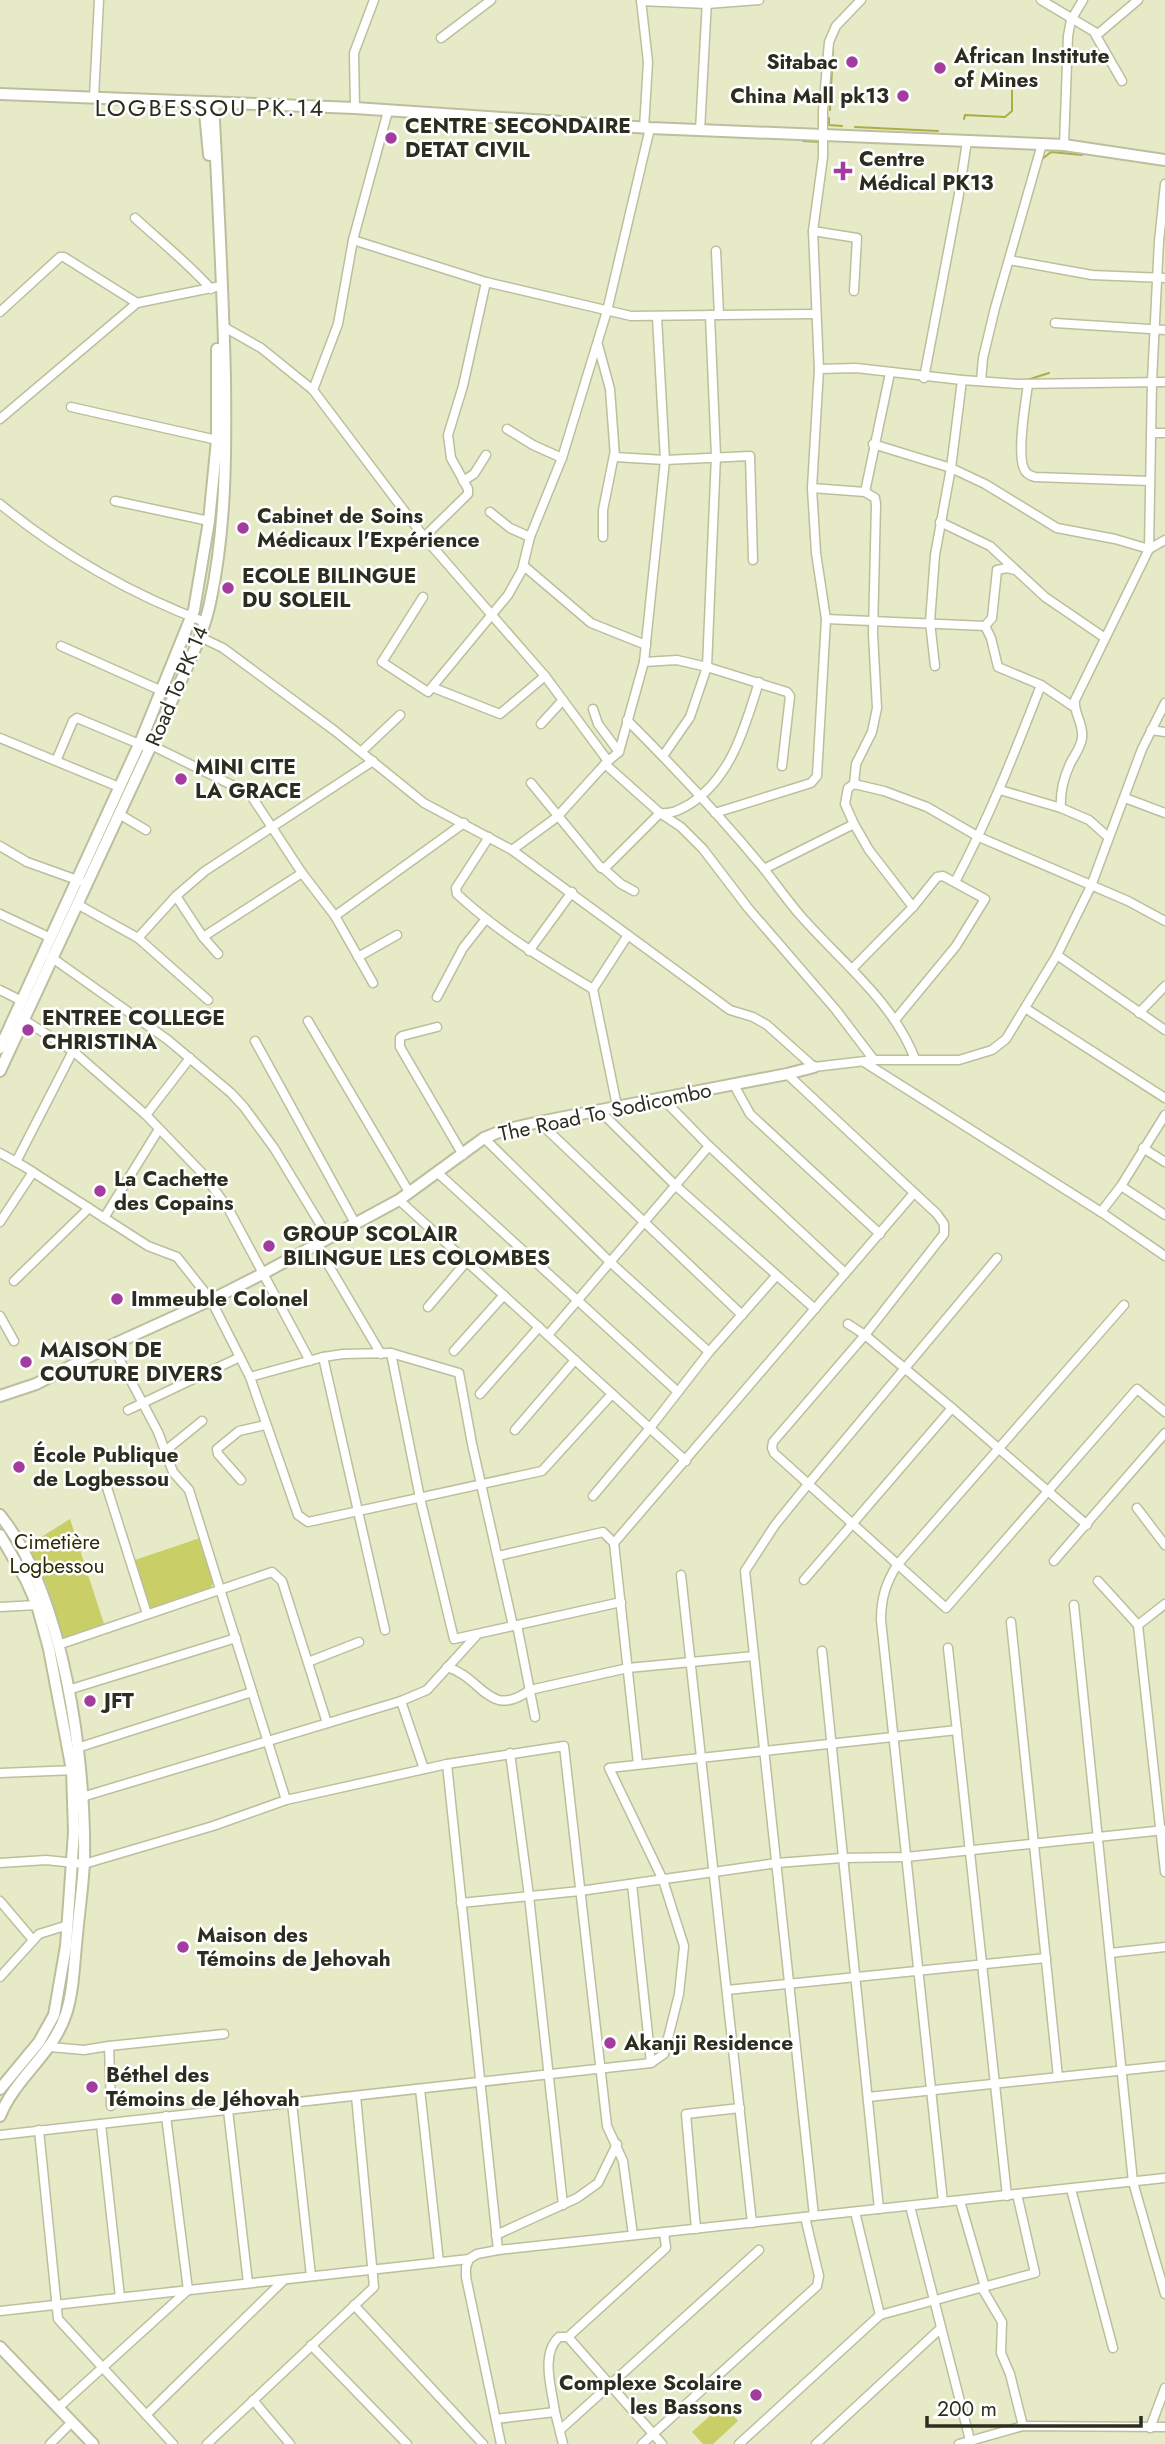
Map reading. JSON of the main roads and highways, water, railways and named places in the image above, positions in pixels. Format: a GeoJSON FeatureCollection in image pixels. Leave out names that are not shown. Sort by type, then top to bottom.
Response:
{"type":"FeatureCollection","features":[{"type":"Feature","properties":{"kind":"main road"},"geometry":{"type":"LineString","coordinates":[[0,94],[355,107],[700,131],[1064,145],[1165,160]]}},
{"type":"Feature","properties":{"kind":"main road","name":"Road To PK 14"},"geometry":{"type":"LineString","coordinates":[[0,1048],[20,1017],[77,904],[82,882],[118,787],[146,746],[162,691],[192,617],[209,521],[217,440],[209,102]]}},
{"type":"Feature","properties":{"kind":"main road","name":"Road To PK 14"},"geometry":{"type":"LineString","coordinates":[[0,1071],[20,1017],[22,1001],[51,938],[119,814],[146,746],[205,622],[216,564],[225,454],[224,327],[209,102]]}},
{"type":"Feature","properties":{"kind":"main road","name":"The Road To Sodicombo"},"geometry":{"type":"LineString","coordinates":[[0,1396],[36,1384],[262,1274],[404,1196],[439,1174],[484,1138],[539,1122],[814,1067]]}},
{"type":"Feature","properties":{"kind":"main road"},"geometry":{"type":"LineString","coordinates":[[0,1515],[14,1533],[37,1576],[58,1645],[77,1748],[75,1770],[79,1864],[54,2015],[39,2042],[0,2087]]}},
{"type":"Feature","properties":{"kind":"main road"},"geometry":{"type":"LineString","coordinates":[[0,1535],[21,1569],[37,1605],[82,1797],[69,2002],[60,2030],[50,2047],[10,2096],[0,2116]]}},
{"type":"Feature","properties":{"kind":"main road"},"geometry":{"type":"LineString","coordinates":[[0,2347],[93,2444]]}},
{"type":"Feature","properties":{"kind":"main road"},"geometry":{"type":"LineString","coordinates":[[0,2359],[83,2444]]}},
{"type":"Feature","properties":{"kind":"waterway"},"geometry":{"type":"LineString","coordinates":[[830,110],[833,48]]}},
{"type":"Feature","properties":{"kind":"waterway"},"geometry":{"type":"LineString","coordinates":[[964,119],[965,115],[1005,117],[1012,111],[1012,90]]}},
{"type":"Feature","properties":{"kind":"waterway"},"geometry":{"type":"LineString","coordinates":[[829,118],[829,125],[842,126]]}},
{"type":"Feature","properties":{"kind":"waterway"},"geometry":{"type":"LineString","coordinates":[[855,127],[938,131]]}},
{"type":"Feature","properties":{"kind":"waterway"},"geometry":{"type":"LineString","coordinates":[[803,141],[819,142]]}},
{"type":"Feature","properties":{"kind":"waterway"},"geometry":{"type":"LineString","coordinates":[[1041,160],[1051,152],[1082,155]]}},
{"type":"Feature","properties":{"kind":"waterway"},"geometry":{"type":"LineString","coordinates":[[1027,380],[1049,373]]}},
{"type":"Feature","properties":{"kind":"place","name":"Sitabac"},"geometry":{"type":"Point","coordinates":[852,62]}},
{"type":"Feature","properties":{"kind":"place","name":"African Institute of Mines"},"geometry":{"type":"Point","coordinates":[940,68]}},
{"type":"Feature","properties":{"kind":"place","name":"China Mall pk13"},"geometry":{"type":"Point","coordinates":[903,96]}},
{"type":"Feature","properties":{"kind":"place","name":"CENTRE SECONDAIRE DETAT CIVIL"},"geometry":{"type":"Point","coordinates":[391,138]}},
{"type":"Feature","properties":{"kind":"place","name":"Centre Médical PK13"},"geometry":{"type":"Point","coordinates":[843,171]}},
{"type":"Feature","properties":{"kind":"place","name":"Cabinet de Soins Médicaux l'Expérience"},"geometry":{"type":"Point","coordinates":[243,528]}},
{"type":"Feature","properties":{"kind":"place","name":"ECOLE BILINGUE DU SOLEIL"},"geometry":{"type":"Point","coordinates":[228,588]}},
{"type":"Feature","properties":{"kind":"place","name":"MINI CITE LA GRACE"},"geometry":{"type":"Point","coordinates":[181,779]}},
{"type":"Feature","properties":{"kind":"place","name":"ENTREE COLLEGE CHRISTINA"},"geometry":{"type":"Point","coordinates":[28,1030]}},
{"type":"Feature","properties":{"kind":"place","name":"La Cachette des Copains"},"geometry":{"type":"Point","coordinates":[100,1191]}},
{"type":"Feature","properties":{"kind":"place","name":"GROUP SCOLAIR BILINGUE LES COLOMBES"},"geometry":{"type":"Point","coordinates":[269,1246]}},
{"type":"Feature","properties":{"kind":"place","name":"Immeuble Colonel"},"geometry":{"type":"Point","coordinates":[117,1299]}},
{"type":"Feature","properties":{"kind":"place","name":"MAISON DE COUTURE DIVERS"},"geometry":{"type":"Point","coordinates":[26,1362]}},
{"type":"Feature","properties":{"kind":"place","name":"École Publique de Logbessou"},"geometry":{"type":"Point","coordinates":[19,1467]}},
{"type":"Feature","properties":{"kind":"place","name":"JFT"},"geometry":{"type":"Point","coordinates":[90,1701]}},
{"type":"Feature","properties":{"kind":"place","name":"Maison des Témoins de Jehovah"},"geometry":{"type":"Point","coordinates":[183,1947]}},
{"type":"Feature","properties":{"kind":"place","name":"Akanji Residence"},"geometry":{"type":"Point","coordinates":[610,2043]}},
{"type":"Feature","properties":{"kind":"place","name":"Béthel des Témoins de Jéhovah"},"geometry":{"type":"Point","coordinates":[92,2087]}},
{"type":"Feature","properties":{"kind":"place","name":"Complexe Scolaire les Bassons"},"geometry":{"type":"Point","coordinates":[756,2395]}},
{"type":"Feature","properties":{"kind":"district","name":"LOGBESSOU PK.14"},"geometry":{"type":"Point","coordinates":[210,108]}},
{"type":"Feature","properties":{"kind":"park label","name":"Cimetière Logbessou"},"geometry":{"type":"Point","coordinates":[57,1554]}}]}
